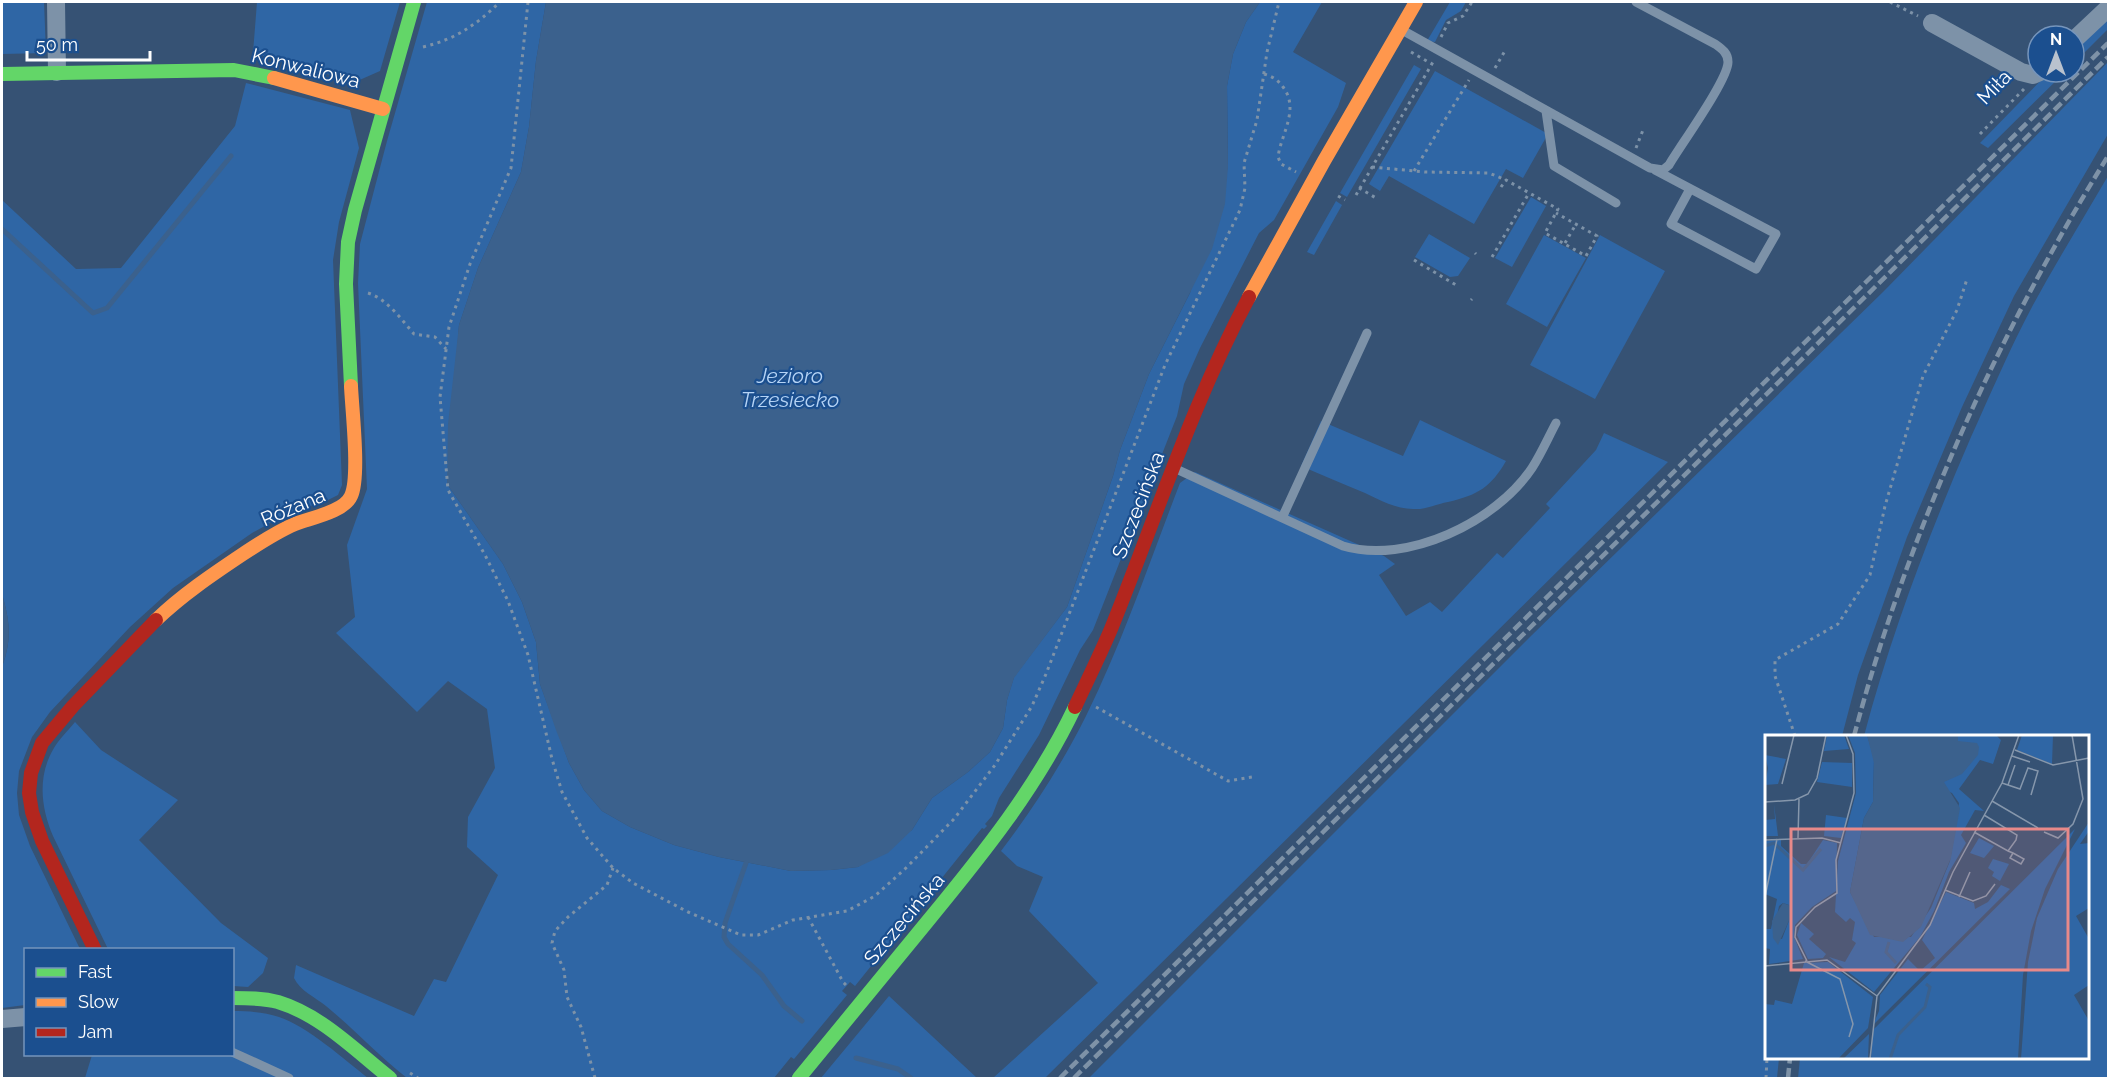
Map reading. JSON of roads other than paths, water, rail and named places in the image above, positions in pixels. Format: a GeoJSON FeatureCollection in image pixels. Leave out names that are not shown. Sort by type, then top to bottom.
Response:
{"type":"FeatureCollection","features":[{"type":"Feature","properties":{"kind":"street"},"geometry":{"type":"LineString","coordinates":[[56,2],[57,72]]}},
{"type":"Feature","properties":{"kind":"street","name":"Różana"},"geometry":{"type":"LineString","coordinates":[[93,948],[34,824],[29,793],[31,773],[37,753],[48,734],[73,706],[139,636],[181,598],[264,540],[293,525],[338,510],[351,496],[355,487],[355,478],[346,260],[351,224],[414,2]]}},
{"type":"Feature","properties":{"kind":"street","name":"Szczecińska"},"geometry":{"type":"LineString","coordinates":[[799,1078],[858,996],[1004,827],[1042,769],[1080,698],[1110,631],[1214,369],[1249,297],[1416,2]]}},
{"type":"Feature","properties":{"kind":"street"},"geometry":{"type":"LineString","coordinates":[[2086,29],[2109,8]]}},
{"type":"Feature","properties":{"kind":"street"},"geometry":{"type":"LineString","coordinates":[[1932,23],[2026,73]]}},
{"type":"Feature","properties":{"kind":"street","name":"Konwaliowa"},"geometry":{"type":"LineString","coordinates":[[2,74],[244,71],[286,80],[383,109]]}},
{"type":"Feature","properties":{"kind":"street"},"geometry":{"type":"LineString","coordinates":[[234,998],[268,1000],[291,1007],[313,1020],[390,1078]]}},
{"type":"Feature","properties":{"kind":"street"},"geometry":{"type":"LineString","coordinates":[[2,1019],[24,1017]]}},
{"type":"Feature","properties":{"kind":"lane"},"geometry":{"type":"LineString","coordinates":[[1636,2],[1715,44],[1728,59],[1726,70],[1718,87],[1669,165],[1663,170],[1650,168]]}},
{"type":"Feature","properties":{"kind":"lane"},"geometry":{"type":"LineString","coordinates":[[1400,29],[1650,168],[1776,234],[1756,269],[1671,224],[1690,189]]}},
{"type":"Feature","properties":{"kind":"lane"},"geometry":{"type":"LineString","coordinates":[[1546,111],[1554,166],[1616,203]]}},
{"type":"Feature","properties":{"kind":"lane"},"geometry":{"type":"LineString","coordinates":[[1669,165],[1669,173],[1676,182]]}},
{"type":"Feature","properties":{"kind":"lane"},"geometry":{"type":"LineString","coordinates":[[1282,518],[1367,333]]}},
{"type":"Feature","properties":{"kind":"lane"},"geometry":{"type":"LineString","coordinates":[[1173,468],[1343,546],[1359,551],[1386,550],[1421,544],[1446,535],[1491,511],[1532,468],[1556,423]]}},
{"type":"Feature","properties":{"kind":"lane"},"geometry":{"type":"LineString","coordinates":[[234,1053],[289,1078]]}},
{"type":"Feature","properties":{"kind":"water","name":"Jezioro Trzesiecko"},"geometry":{"type":"Polygon","coordinates":[[[546,2],[1260,2],[1246,22],[1233,54],[1227,86],[1228,167],[1225,204],[1212,249],[1149,374],[1120,450],[1067,607],[1014,678],[1007,700],[1003,728],[990,752],[968,772],[932,798],[912,830],[888,853],[858,867],[791,871],[719,857],[674,845],[630,827],[602,811],[584,790],[569,763],[556,730],[540,684],[536,642],[522,602],[503,564],[447,484],[448,424],[459,325],[478,268],[521,172],[546,2]]]}},
{"type":"Feature","properties":{"kind":"water"},"geometry":{"type":"Polygon","coordinates":[[[2,594],[9,630],[2,667],[2,594]]]}},
{"type":"Feature","properties":{"kind":"waterway"},"geometry":{"type":"LineString","coordinates":[[2,229],[93,313],[107,308],[231,156]]}},
{"type":"Feature","properties":{"kind":"waterway"},"geometry":{"type":"LineString","coordinates":[[746,863],[725,923],[724,937],[728,944],[762,975],[784,1006],[802,1021]]}},
{"type":"Feature","properties":{"kind":"waterway"},"geometry":{"type":"LineString","coordinates":[[856,1058],[898,1069],[911,1078]]}},
{"type":"Feature","properties":{"kind":"railway"},"geometry":{"type":"LineString","coordinates":[[1060,1078],[2108,43]]}},
{"type":"Feature","properties":{"kind":"railway"},"geometry":{"type":"LineString","coordinates":[[1074,1078],[2108,57]]}},
{"type":"Feature","properties":{"kind":"railway"},"geometry":{"type":"LineString","coordinates":[[1854,735],[1901,585],[1960,437],[2029,294],[2108,156]]}},
{"type":"Feature","properties":{"kind":"railway"},"geometry":{"type":"LineString","coordinates":[[1788,1078],[1790,1059]]}}]}
